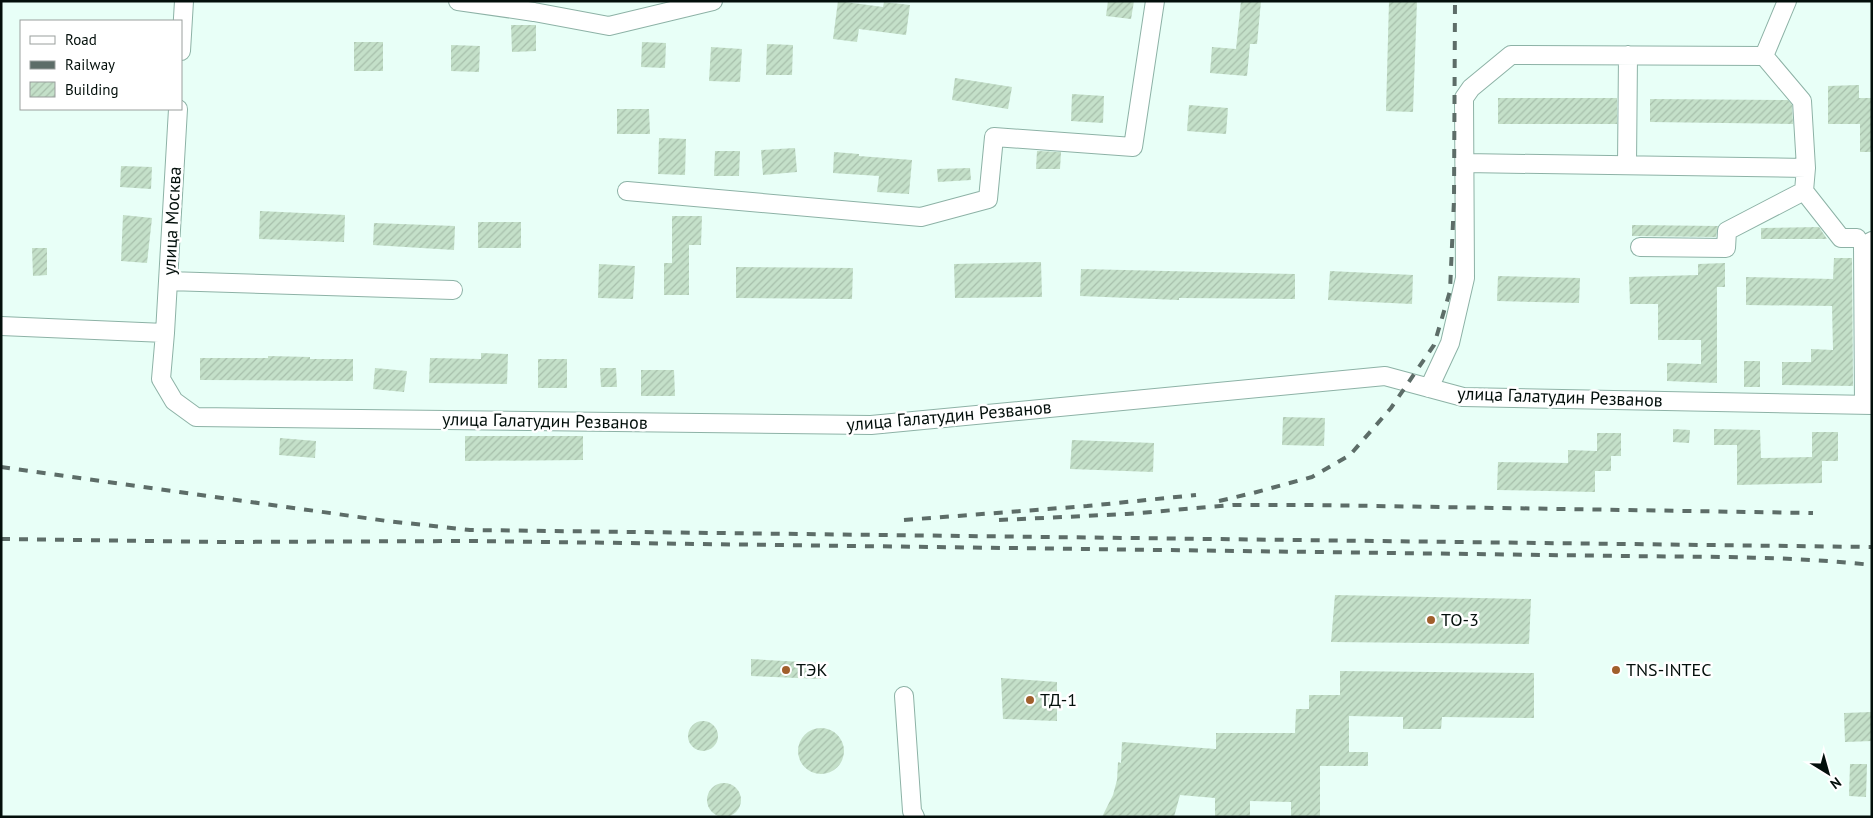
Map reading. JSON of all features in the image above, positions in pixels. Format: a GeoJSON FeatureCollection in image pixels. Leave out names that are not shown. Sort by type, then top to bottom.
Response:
{"type":"FeatureCollection","features":[{"type":"Feature","properties":{"kind":"street"},"geometry":{"type":"LineString","coordinates":[[182,34],[184,1]]}},
{"type":"Feature","properties":{"kind":"street"},"geometry":{"type":"LineString","coordinates":[[458,1],[534,12],[609,26],[713,1]]}},
{"type":"Feature","properties":{"kind":"street"},"geometry":{"type":"LineString","coordinates":[[627,191],[922,216],[988,199],[994,137],[1133,147],[1155,1]]}},
{"type":"Feature","properties":{"kind":"street"},"geometry":{"type":"LineString","coordinates":[[1764,56],[1787,1]]}},
{"type":"Feature","properties":{"kind":"street"},"geometry":{"type":"LineString","coordinates":[[1429,388],[1450,343],[1465,278],[1464,98],[1471,88],[1511,54],[1764,56],[1802,101],[1806,168],[1804,191],[1841,238],[1864,240],[1868,405]]}},
{"type":"Feature","properties":{"kind":"street"},"geometry":{"type":"LineString","coordinates":[[1626,165],[1628,56]]}},
{"type":"Feature","properties":{"kind":"street","name":"улица Москва"},"geometry":{"type":"LineString","coordinates":[[165,333],[178,110]]}},
{"type":"Feature","properties":{"kind":"street"},"geometry":{"type":"LineString","coordinates":[[1464,163],[1806,168]]}},
{"type":"Feature","properties":{"kind":"street"},"geometry":{"type":"LineString","coordinates":[[1640,247],[1726,248],[1728,230],[1804,191]]}},
{"type":"Feature","properties":{"kind":"street"},"geometry":{"type":"LineString","coordinates":[[168,281],[453,290]]}},
{"type":"Feature","properties":{"kind":"street"},"geometry":{"type":"LineString","coordinates":[[1,326],[165,333]]}},
{"type":"Feature","properties":{"kind":"street","name":"улица Галатудин Резванов"},"geometry":{"type":"LineString","coordinates":[[165,333],[161,379],[174,401],[196,417],[871,425],[1386,376],[1463,397],[1868,405]]}},
{"type":"Feature","properties":{"kind":"street"},"geometry":{"type":"LineString","coordinates":[[904,696],[914,817]]}},
{"type":"Feature","properties":{"kind":"building"},"geometry":{"type":"Polygon","coordinates":[[[838,1],[883,7],[884,2],[910,5],[906,35],[859,29],[857,42],[833,39],[838,1]]]}},
{"type":"Feature","properties":{"kind":"building"},"geometry":{"type":"Polygon","coordinates":[[[1108,1],[1134,1],[1131,19],[1106,16],[1108,1]]]}},
{"type":"Feature","properties":{"kind":"building"},"geometry":{"type":"Polygon","coordinates":[[[1241,1],[1261,1],[1257,44],[1250,44],[1247,76],[1210,73],[1212,47],[1236,49],[1241,1]]]}},
{"type":"Feature","properties":{"kind":"building"},"geometry":{"type":"Polygon","coordinates":[[[1389,1],[1417,1],[1413,112],[1386,111],[1389,1]]]}},
{"type":"Feature","properties":{"kind":"building"},"geometry":{"type":"Polygon","coordinates":[[[511,25],[536,25],[536,51],[512,52],[511,25]]]}},
{"type":"Feature","properties":{"kind":"building"},"geometry":{"type":"Polygon","coordinates":[[[354,42],[383,42],[383,71],[354,71],[354,42]]]}},
{"type":"Feature","properties":{"kind":"building"},"geometry":{"type":"Polygon","coordinates":[[[642,42],[666,43],[665,68],[641,67],[642,42]]]}},
{"type":"Feature","properties":{"kind":"building"},"geometry":{"type":"Polygon","coordinates":[[[767,44],[793,45],[792,75],[766,75],[767,44]]]}},
{"type":"Feature","properties":{"kind":"building"},"geometry":{"type":"Polygon","coordinates":[[[451,45],[480,46],[479,72],[451,71],[451,45]]]}},
{"type":"Feature","properties":{"kind":"building"},"geometry":{"type":"Polygon","coordinates":[[[711,47],[742,49],[740,82],[709,81],[711,47]]]}},
{"type":"Feature","properties":{"kind":"building"},"geometry":{"type":"Polygon","coordinates":[[[955,78],[1012,87],[1008,109],[952,100],[955,78]]]}},
{"type":"Feature","properties":{"kind":"building"},"geometry":{"type":"Polygon","coordinates":[[[1859,85],[1859,98],[1872,98],[1872,152],[1860,152],[1860,124],[1828,124],[1828,86],[1859,85]]]}},
{"type":"Feature","properties":{"kind":"building"},"geometry":{"type":"Polygon","coordinates":[[[1072,94],[1104,96],[1103,123],[1071,121],[1072,94]]]}},
{"type":"Feature","properties":{"kind":"building"},"geometry":{"type":"Polygon","coordinates":[[[1498,98],[1617,98],[1617,124],[1498,124],[1498,98]]]}},
{"type":"Feature","properties":{"kind":"building"},"geometry":{"type":"Polygon","coordinates":[[[1650,99],[1788,100],[1792,105],[1793,124],[1650,122],[1650,99]]]}},
{"type":"Feature","properties":{"kind":"building"},"geometry":{"type":"Polygon","coordinates":[[[1189,105],[1228,108],[1226,134],[1187,131],[1189,105]]]}},
{"type":"Feature","properties":{"kind":"building"},"geometry":{"type":"Polygon","coordinates":[[[617,109],[649,109],[650,134],[617,134],[617,109]]]}},
{"type":"Feature","properties":{"kind":"building"},"geometry":{"type":"Polygon","coordinates":[[[659,138],[686,139],[685,175],[658,174],[659,138]]]}},
{"type":"Feature","properties":{"kind":"building"},"geometry":{"type":"Polygon","coordinates":[[[795,148],[797,172],[763,175],[761,150],[795,148]]]}},
{"type":"Feature","properties":{"kind":"building"},"geometry":{"type":"Polygon","coordinates":[[[715,151],[740,151],[739,176],[714,176],[715,151]]]}},
{"type":"Feature","properties":{"kind":"building"},"geometry":{"type":"Polygon","coordinates":[[[1037,151],[1061,152],[1060,169],[1036,169],[1037,151]]]}},
{"type":"Feature","properties":{"kind":"building"},"geometry":{"type":"Polygon","coordinates":[[[834,152],[912,160],[909,194],[877,192],[879,176],[833,173],[834,152]]]}},
{"type":"Feature","properties":{"kind":"building"},"geometry":{"type":"Polygon","coordinates":[[[121,166],[152,167],[151,189],[120,187],[121,166]]]}},
{"type":"Feature","properties":{"kind":"building"},"geometry":{"type":"Polygon","coordinates":[[[970,168],[971,180],[938,182],[937,169],[970,168]]]}},
{"type":"Feature","properties":{"kind":"building"},"geometry":{"type":"Polygon","coordinates":[[[260,211],[345,215],[344,242],[259,239],[260,211]]]}},
{"type":"Feature","properties":{"kind":"building"},"geometry":{"type":"Polygon","coordinates":[[[123,215],[152,218],[147,263],[121,261],[123,215]]]}},
{"type":"Feature","properties":{"kind":"building"},"geometry":{"type":"Polygon","coordinates":[[[672,216],[702,216],[701,245],[689,245],[689,295],[664,295],[664,263],[672,263],[672,216]]]}},
{"type":"Feature","properties":{"kind":"building"},"geometry":{"type":"Polygon","coordinates":[[[478,222],[521,222],[521,248],[478,248],[478,222]]]}},
{"type":"Feature","properties":{"kind":"building"},"geometry":{"type":"Polygon","coordinates":[[[374,223],[455,226],[454,250],[373,245],[374,223]]]}},
{"type":"Feature","properties":{"kind":"building"},"geometry":{"type":"Polygon","coordinates":[[[1632,225],[1718,226],[1716,237],[1632,236],[1632,225]]]}},
{"type":"Feature","properties":{"kind":"building"},"geometry":{"type":"Polygon","coordinates":[[[1819,227],[1827,239],[1761,239],[1761,228],[1819,227]]]}},
{"type":"Feature","properties":{"kind":"building"},"geometry":{"type":"Polygon","coordinates":[[[32,248],[47,248],[47,275],[33,276],[32,248]]]}},
{"type":"Feature","properties":{"kind":"building"},"geometry":{"type":"Polygon","coordinates":[[[1834,258],[1852,258],[1853,386],[1782,385],[1782,362],[1811,362],[1811,349],[1833,350],[1832,306],[1746,305],[1746,277],[1833,279],[1834,258]]]}},
{"type":"Feature","properties":{"kind":"building"},"geometry":{"type":"Polygon","coordinates":[[[1041,262],[1042,297],[955,298],[954,264],[1041,262]]]}},
{"type":"Feature","properties":{"kind":"building"},"geometry":{"type":"Polygon","coordinates":[[[1725,263],[1725,287],[1717,287],[1717,383],[1667,381],[1667,363],[1701,364],[1701,340],[1658,340],[1658,304],[1630,304],[1629,277],[1698,275],[1698,264],[1725,263]]]}},
{"type":"Feature","properties":{"kind":"building"},"geometry":{"type":"Polygon","coordinates":[[[599,264],[635,266],[633,299],[598,298],[599,264]]]}},
{"type":"Feature","properties":{"kind":"building"},"geometry":{"type":"Polygon","coordinates":[[[736,267],[853,268],[852,299],[736,298],[736,267]]]}},
{"type":"Feature","properties":{"kind":"building"},"geometry":{"type":"Polygon","coordinates":[[[1081,269],[1295,274],[1295,299],[1179,298],[1179,300],[1080,296],[1081,269]]]}},
{"type":"Feature","properties":{"kind":"building"},"geometry":{"type":"Polygon","coordinates":[[[1330,271],[1413,275],[1412,304],[1328,300],[1330,271]]]}},
{"type":"Feature","properties":{"kind":"building"},"geometry":{"type":"Polygon","coordinates":[[[1498,276],[1580,278],[1579,303],[1497,301],[1498,276]]]}},
{"type":"Feature","properties":{"kind":"building"},"geometry":{"type":"Polygon","coordinates":[[[481,353],[508,354],[507,384],[429,383],[430,358],[481,359],[481,353]]]}},
{"type":"Feature","properties":{"kind":"building"},"geometry":{"type":"Polygon","coordinates":[[[268,356],[310,357],[310,359],[353,359],[353,381],[200,380],[200,358],[268,358],[268,356]]]}},
{"type":"Feature","properties":{"kind":"building"},"geometry":{"type":"Polygon","coordinates":[[[538,359],[567,359],[567,388],[538,388],[538,359]]]}},
{"type":"Feature","properties":{"kind":"building"},"geometry":{"type":"Polygon","coordinates":[[[1744,361],[1760,361],[1760,387],[1744,387],[1744,361]]]}},
{"type":"Feature","properties":{"kind":"building"},"geometry":{"type":"Polygon","coordinates":[[[375,368],[407,371],[404,392],[373,389],[375,368]]]}},
{"type":"Feature","properties":{"kind":"building"},"geometry":{"type":"Polygon","coordinates":[[[600,368],[616,368],[617,387],[601,387],[600,368]]]}},
{"type":"Feature","properties":{"kind":"building"},"geometry":{"type":"Polygon","coordinates":[[[641,370],[674,370],[675,396],[641,396],[641,370]]]}},
{"type":"Feature","properties":{"kind":"building"},"geometry":{"type":"Polygon","coordinates":[[[1283,417],[1325,418],[1324,446],[1282,445],[1283,417]]]}},
{"type":"Feature","properties":{"kind":"building"},"geometry":{"type":"Polygon","coordinates":[[[1673,429],[1690,430],[1689,443],[1673,442],[1673,429]]]}},
{"type":"Feature","properties":{"kind":"building"},"geometry":{"type":"Polygon","coordinates":[[[1714,429],[1760,430],[1761,458],[1812,457],[1812,432],[1838,432],[1838,461],[1822,461],[1822,483],[1737,485],[1737,445],[1714,445],[1714,429]]]}},
{"type":"Feature","properties":{"kind":"building"},"geometry":{"type":"Polygon","coordinates":[[[1597,433],[1621,433],[1621,456],[1611,456],[1611,471],[1595,471],[1595,492],[1497,490],[1498,462],[1568,463],[1568,450],[1597,451],[1597,433]]]}},
{"type":"Feature","properties":{"kind":"building"},"geometry":{"type":"Polygon","coordinates":[[[465,436],[583,436],[583,460],[465,461],[465,436]]]}},
{"type":"Feature","properties":{"kind":"building"},"geometry":{"type":"Polygon","coordinates":[[[280,438],[316,441],[315,458],[279,455],[280,438]]]}},
{"type":"Feature","properties":{"kind":"building"},"geometry":{"type":"Polygon","coordinates":[[[1072,440],[1154,443],[1153,472],[1070,469],[1072,440]]]}},
{"type":"Feature","properties":{"kind":"building","name":"ТО-3"},"geometry":{"type":"Polygon","coordinates":[[[1335,595],[1531,599],[1529,644],[1331,642],[1335,595]]]}},
{"type":"Feature","properties":{"kind":"building","name":"ТЭК"},"geometry":{"type":"Polygon","coordinates":[[[751,659],[820,663],[821,679],[751,676],[751,659]]]}},
{"type":"Feature","properties":{"kind":"building"},"geometry":{"type":"Polygon","coordinates":[[[1340,671],[1534,673],[1534,718],[1442,717],[1441,729],[1403,729],[1403,717],[1349,716],[1349,752],[1368,752],[1368,766],[1320,766],[1320,817],[1291,817],[1291,802],[1250,801],[1250,817],[1215,817],[1215,798],[1180,795],[1174,817],[1102,817],[1113,795],[1117,780],[1118,762],[1121,763],[1122,742],[1216,749],[1216,733],[1295,733],[1296,709],[1309,709],[1309,695],[1340,695],[1340,671]]]}},
{"type":"Feature","properties":{"kind":"building","name":"ТД-1"},"geometry":{"type":"Polygon","coordinates":[[[1001,678],[1057,682],[1057,721],[1003,719],[1001,678]]]}},
{"type":"Feature","properties":{"kind":"building"},"geometry":{"type":"Polygon","coordinates":[[[1872,712],[1872,741],[1845,742],[1844,713],[1872,712]]]}},
{"type":"Feature","properties":{"kind":"building"},"geometry":{"type":"Polygon","coordinates":[[[703,721],[709,722],[717,730],[717,742],[709,750],[703,751],[697,750],[689,742],[688,736],[689,730],[697,722],[703,721]]]}},
{"type":"Feature","properties":{"kind":"building"},"geometry":{"type":"Polygon","coordinates":[[[821,728],[834,732],[840,738],[844,751],[840,764],[834,770],[821,774],[808,770],[802,764],[798,751],[802,738],[808,732],[821,728]]]}},
{"type":"Feature","properties":{"kind":"building"},"geometry":{"type":"Polygon","coordinates":[[[1850,764],[1867,764],[1866,797],[1849,796],[1850,764]]]}},
{"type":"Feature","properties":{"kind":"building"},"geometry":{"type":"Polygon","coordinates":[[[724,783],[731,784],[736,788],[740,793],[740,807],[736,812],[731,816],[724,817],[717,816],[712,812],[708,807],[707,800],[708,793],[712,788],[717,784],[724,783]]]}},
{"type":"Feature","properties":{"kind":"railway"},"geometry":{"type":"LineString","coordinates":[[1219,501],[1312,477],[1350,455],[1391,408],[1434,345],[1450,291],[1454,200],[1455,1]]}},
{"type":"Feature","properties":{"kind":"railway"},"geometry":{"type":"LineString","coordinates":[[1,467],[387,521],[470,530],[1872,547]]}},
{"type":"Feature","properties":{"kind":"railway"},"geometry":{"type":"LineString","coordinates":[[904,520],[1087,506],[1196,495]]}},
{"type":"Feature","properties":{"kind":"railway"},"geometry":{"type":"LineString","coordinates":[[999,520],[1127,514],[1233,505],[1813,513]]}},
{"type":"Feature","properties":{"kind":"railway"},"geometry":{"type":"LineString","coordinates":[[1,539],[222,542],[470,541],[1717,557],[1779,558],[1872,565]]}},
{"type":"Feature","properties":{"kind":"place","name":"ТО-3"},"geometry":{"type":"Point","coordinates":[1431,620]}},
{"type":"Feature","properties":{"kind":"place","name":"ТЭК"},"geometry":{"type":"Point","coordinates":[786,670]}},
{"type":"Feature","properties":{"kind":"place","name":"TNS-INTEC"},"geometry":{"type":"Point","coordinates":[1616,670]}},
{"type":"Feature","properties":{"kind":"place","name":"ТД-1"},"geometry":{"type":"Point","coordinates":[1030,700]}}]}
